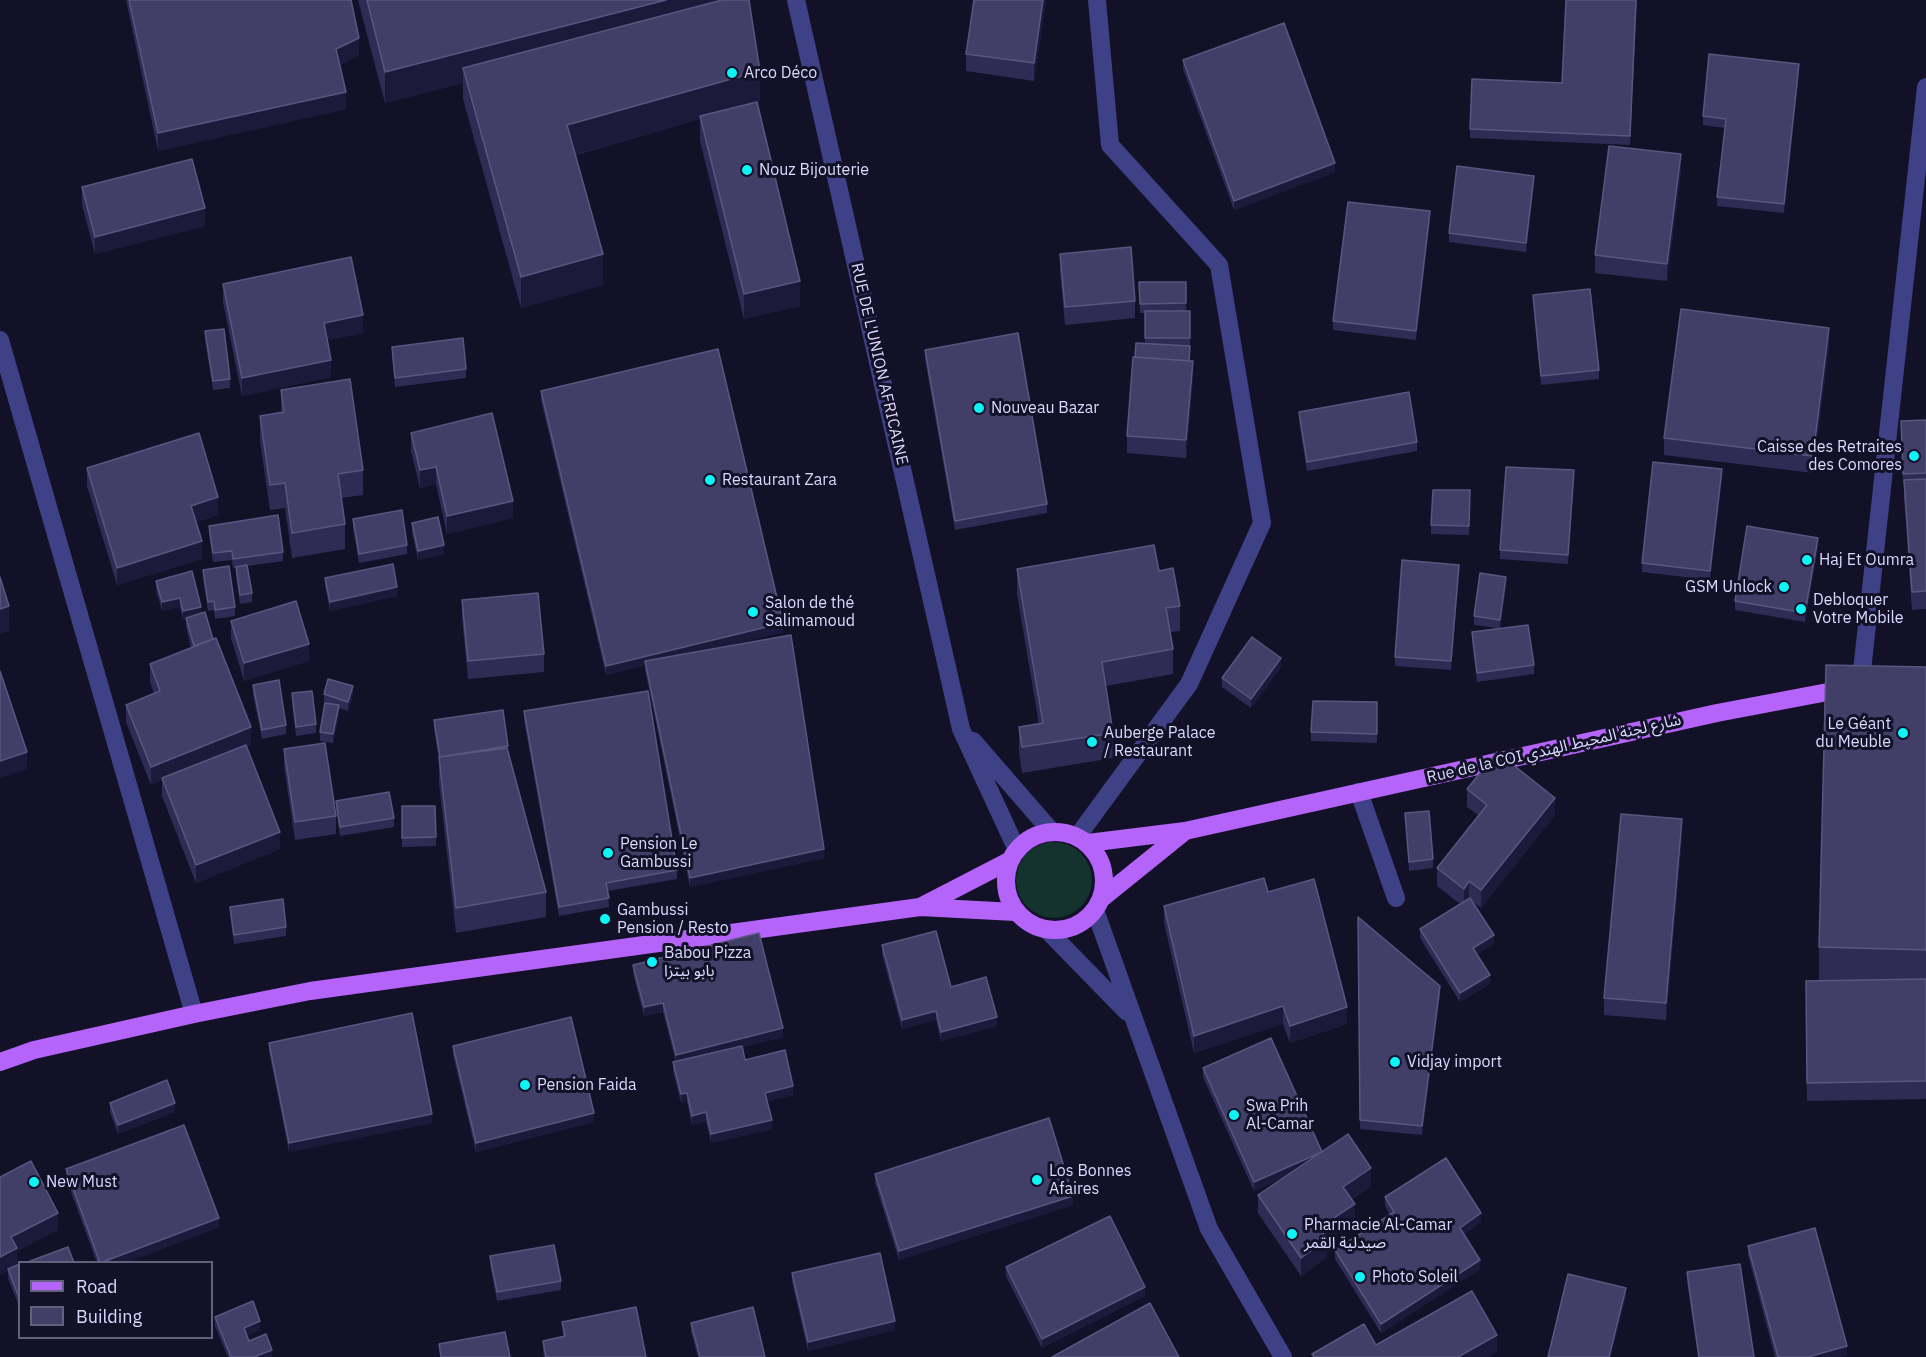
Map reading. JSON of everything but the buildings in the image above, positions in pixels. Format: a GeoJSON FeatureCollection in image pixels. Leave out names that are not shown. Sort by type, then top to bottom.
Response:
{"type":"FeatureCollection","features":[{"type":"Feature","properties":{"kind":"main road","name":"Rue de la COI شارع لجنة المحيط الهندي"},"geometry":{"type":"LineString","coordinates":[[1083,840],[1185,831],[1717,713],[1833,692],[1882,690]]}},
{"type":"Feature","properties":{"kind":"main road","name":"Rue de la COI شارع لجنة المحيط الهندي"},"geometry":{"type":"LineString","coordinates":[[1098,904],[1185,831]]}},
{"type":"Feature","properties":{"kind":"main road"},"geometry":{"type":"LineString","coordinates":[[920,907],[1013,855],[1027,840],[1052,832],[1083,840],[1097,856],[1103,870],[1104,884],[1098,904],[1086,920],[1074,927],[1048,931],[1024,921],[1015,912],[1005,887],[1006,874],[1013,855]]}},
{"type":"Feature","properties":{"kind":"main road"},"geometry":{"type":"LineString","coordinates":[[0,1062],[34,1050],[310,991],[920,907],[1015,912]]}},
{"type":"Feature","properties":{"kind":"street","name":"RUE DE L'UNION AFRICAINE"},"geometry":{"type":"LineString","coordinates":[[796,0],[961,729],[1013,855]]}},
{"type":"Feature","properties":{"kind":"street"},"geometry":{"type":"LineString","coordinates":[[1083,840],[1189,684],[1262,523],[1219,265],[1110,145],[1097,0]]}},
{"type":"Feature","properties":{"kind":"street"},"geometry":{"type":"LineString","coordinates":[[1860,691],[1926,87]]}},
{"type":"Feature","properties":{"kind":"street"},"geometry":{"type":"LineString","coordinates":[[0,340],[194,1014]]}},
{"type":"Feature","properties":{"kind":"street","name":"RUE DE L'UNION AFRICAINE"},"geometry":{"type":"LineString","coordinates":[[961,729],[1052,832]]}},
{"type":"Feature","properties":{"kind":"street"},"geometry":{"type":"LineString","coordinates":[[1359,792],[1396,898]]}},
{"type":"Feature","properties":{"kind":"street"},"geometry":{"type":"LineString","coordinates":[[1098,904],[1131,1015],[1209,1229],[1283,1357]]}},
{"type":"Feature","properties":{"kind":"street"},"geometry":{"type":"LineString","coordinates":[[1048,931],[1131,1015]]}},
{"type":"Feature","properties":{"kind":"green space"},"geometry":{"type":"Polygon","coordinates":[[[1054,842],[1069,845],[1081,853],[1089,865],[1092,880],[1089,895],[1081,907],[1069,915],[1054,918],[1039,915],[1027,907],[1019,895],[1016,880],[1019,865],[1027,853],[1039,845],[1054,842]]]}},
{"type":"Feature","properties":{"kind":"place","name":"Arco Déco"},"geometry":{"type":"Point","coordinates":[732,73]}},
{"type":"Feature","properties":{"kind":"place","name":"Nouz Bijouterie"},"geometry":{"type":"Point","coordinates":[747,170]}},
{"type":"Feature","properties":{"kind":"place","name":"Nouveau Bazar"},"geometry":{"type":"Point","coordinates":[979,408]}},
{"type":"Feature","properties":{"kind":"place","name":"Caisse des Retraites des Comores"},"geometry":{"type":"Point","coordinates":[1914,456]}},
{"type":"Feature","properties":{"kind":"place","name":"Restaurant Zara"},"geometry":{"type":"Point","coordinates":[710,480]}},
{"type":"Feature","properties":{"kind":"place","name":"Haj Et Oumra"},"geometry":{"type":"Point","coordinates":[1807,560]}},
{"type":"Feature","properties":{"kind":"place","name":"GSM Unlock"},"geometry":{"type":"Point","coordinates":[1784,587]}},
{"type":"Feature","properties":{"kind":"place","name":"Debloquer Votre Mobile"},"geometry":{"type":"Point","coordinates":[1801,609]}},
{"type":"Feature","properties":{"kind":"place","name":"Salon de thé Salimamoud"},"geometry":{"type":"Point","coordinates":[753,612]}},
{"type":"Feature","properties":{"kind":"place","name":"Le Géant du Meuble"},"geometry":{"type":"Point","coordinates":[1903,733]}},
{"type":"Feature","properties":{"kind":"place","name":"Auberge Palace / Restaurant"},"geometry":{"type":"Point","coordinates":[1092,742]}},
{"type":"Feature","properties":{"kind":"place","name":"Pension Le Gambussi"},"geometry":{"type":"Point","coordinates":[608,853]}},
{"type":"Feature","properties":{"kind":"place","name":"Gambussi Pension / Resto"},"geometry":{"type":"Point","coordinates":[605,919]}},
{"type":"Feature","properties":{"kind":"place","name":"Babou Pizza بابو بيتزا"},"geometry":{"type":"Point","coordinates":[652,962]}},
{"type":"Feature","properties":{"kind":"place","name":"Vidjay import"},"geometry":{"type":"Point","coordinates":[1395,1062]}},
{"type":"Feature","properties":{"kind":"place","name":"Pension Faida"},"geometry":{"type":"Point","coordinates":[525,1085]}},
{"type":"Feature","properties":{"kind":"place","name":"Swa Prih Al-Camar"},"geometry":{"type":"Point","coordinates":[1234,1115]}},
{"type":"Feature","properties":{"kind":"place","name":"Los Bonnes Afaires"},"geometry":{"type":"Point","coordinates":[1037,1180]}},
{"type":"Feature","properties":{"kind":"place","name":"New Must"},"geometry":{"type":"Point","coordinates":[34,1182]}},
{"type":"Feature","properties":{"kind":"place","name":"Pharmacie Al-Camar صيدلية القمر"},"geometry":{"type":"Point","coordinates":[1292,1234]}},
{"type":"Feature","properties":{"kind":"place","name":"Photo Soleil"},"geometry":{"type":"Point","coordinates":[1360,1277]}}]}
